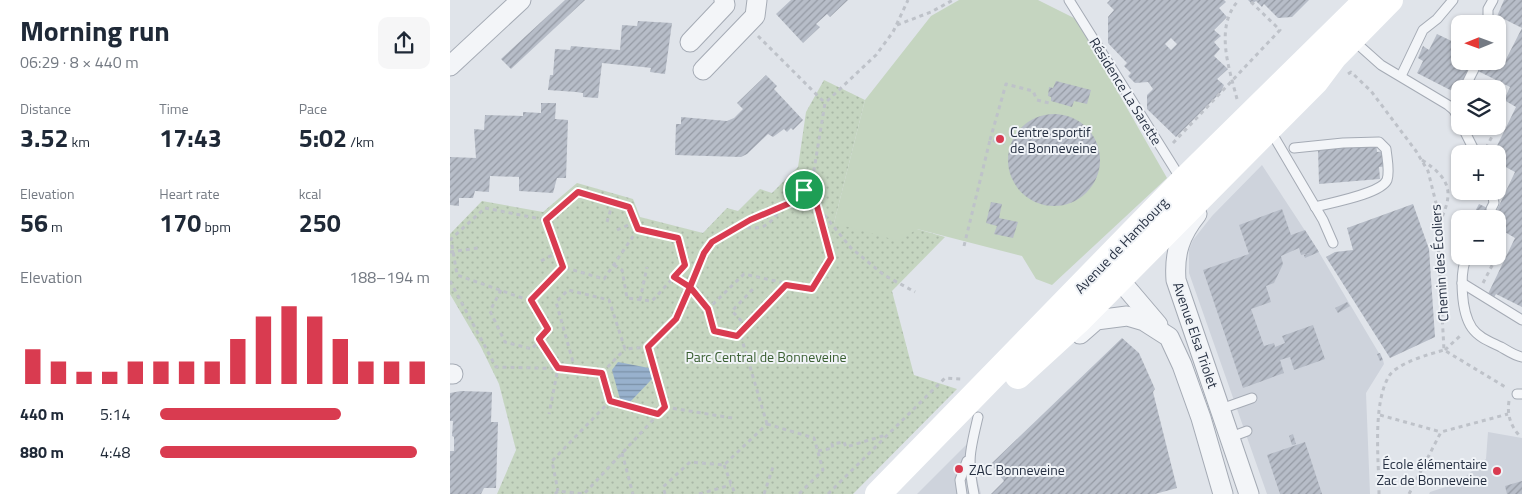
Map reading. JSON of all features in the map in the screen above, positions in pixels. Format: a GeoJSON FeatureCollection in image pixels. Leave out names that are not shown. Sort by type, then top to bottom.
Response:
{"type":"FeatureCollection","features":[{"type":"Feature","properties":{"kind":"street"},"geometry":{"type":"LineString","coordinates":[[450,66],[521,0]]}},
{"type":"Feature","properties":{"kind":"street"},"geometry":{"type":"LineString","coordinates":[[690,42],[725,5],[724,0]]}},
{"type":"Feature","properties":{"kind":"street"},"geometry":{"type":"LineString","coordinates":[[703,70],[755,16],[757,0]]}},
{"type":"Feature","properties":{"kind":"street","name":"Avenue de Hambourg"},"geometry":{"type":"LineString","coordinates":[[878,494],[1182,182],[1274,95],[1367,0]]}},
{"type":"Feature","properties":{"kind":"street","name":"Avenue de Hambourg"},"geometry":{"type":"LineString","coordinates":[[902,494],[978,416],[1122,277],[1321,76],[1334,57],[1390,0]]}},
{"type":"Feature","properties":{"kind":"street"},"geometry":{"type":"LineString","coordinates":[[1169,338],[1124,286],[1122,254],[1205,170],[1212,152]]}},
{"type":"Feature","properties":{"kind":"street","name":"Avenue Elsa Triolet"},"geometry":{"type":"LineString","coordinates":[[1238,160],[1211,198],[1185,229],[1177,248],[1175,261],[1176,280],[1221,409],[1239,434],[1249,494]]}},
{"type":"Feature","properties":{"kind":"street"},"geometry":{"type":"LineString","coordinates":[[1007,388],[1029,379],[1096,320],[1127,316],[1144,321],[1169,338]]}},
{"type":"Feature","properties":{"kind":"street","name":"Avenue Elsa Triolet"},"geometry":{"type":"LineString","coordinates":[[1169,338],[1182,365],[1201,418],[1223,494]]}},
{"type":"Feature","properties":{"kind":"street"},"geometry":{"type":"LineString","coordinates":[[1201,418],[1221,409]]}},
{"type":"Feature","properties":{"kind":"lane","name":"Résidence La Sarette"},"geometry":{"type":"LineString","coordinates":[[1068,0],[1182,182]]}},
{"type":"Feature","properties":{"kind":"lane"},"geometry":{"type":"LineString","coordinates":[[1402,76],[1423,30],[1437,19],[1452,0]]}},
{"type":"Feature","properties":{"kind":"lane"},"geometry":{"type":"LineString","coordinates":[[1488,15],[1488,9],[1493,0]]}},
{"type":"Feature","properties":{"kind":"lane"},"geometry":{"type":"LineString","coordinates":[[1352,39],[1380,65],[1402,76],[1451,108]]}},
{"type":"Feature","properties":{"kind":"lane"},"geometry":{"type":"LineString","coordinates":[[1268,128],[1323,220],[1333,243]]}},
{"type":"Feature","properties":{"kind":"lane"},"geometry":{"type":"LineString","coordinates":[[1294,148],[1342,143],[1379,142],[1386,149],[1388,171],[1386,182],[1377,190],[1315,207]]}},
{"type":"Feature","properties":{"kind":"lane"},"geometry":{"type":"LineString","coordinates":[[1491,209],[1494,200]]}},
{"type":"Feature","properties":{"kind":"lane"},"geometry":{"type":"LineString","coordinates":[[1463,265],[1462,284],[1464,302],[1471,326],[1480,336],[1522,357]]}},
{"type":"Feature","properties":{"kind":"lane"},"geometry":{"type":"LineString","coordinates":[[1462,284],[1522,320]]}},
{"type":"Feature","properties":{"kind":"lane"},"geometry":{"type":"LineString","coordinates":[[1221,409],[1252,398]]}},
{"type":"Feature","properties":{"kind":"lane"},"geometry":{"type":"LineString","coordinates":[[962,494],[960,480],[969,455],[978,416]]}},
{"type":"Feature","properties":{"kind":"lane"},"geometry":{"type":"LineString","coordinates":[[969,455],[969,470],[973,492]]}},
{"type":"Feature","properties":{"kind":"path"},"geometry":{"type":"LineString","coordinates":[[602,373],[625,349],[648,347],[676,319],[704,253],[712,242],[739,226],[790,203],[804,190],[814,170],[825,103],[876,54],[896,25],[908,0]]}},
{"type":"Feature","properties":{"kind":"path"},"geometry":{"type":"LineString","coordinates":[[896,25],[931,12],[953,0]]}},
{"type":"Feature","properties":{"kind":"path"},"geometry":{"type":"LineString","coordinates":[[1234,88],[1224,47],[1230,9],[1239,0]]}},
{"type":"Feature","properties":{"kind":"path"},"geometry":{"type":"LineString","coordinates":[[1164,152],[1280,30],[1249,0]]}},
{"type":"Feature","properties":{"kind":"path"},"geometry":{"type":"LineString","coordinates":[[746,25],[825,103]]}},
{"type":"Feature","properties":{"kind":"path","name":"Chemin des Écoliers"},"geometry":{"type":"LineString","coordinates":[[1342,76],[1351,72],[1371,91],[1428,171],[1436,203],[1444,350]]}},
{"type":"Feature","properties":{"kind":"path"},"geometry":{"type":"LineString","coordinates":[[964,246],[1006,84],[1033,91],[1037,100],[1049,103]]}},
{"type":"Feature","properties":{"kind":"path"},"geometry":{"type":"LineString","coordinates":[[990,140],[1007,144]]}},
{"type":"Feature","properties":{"kind":"path"},"geometry":{"type":"LineString","coordinates":[[1421,160],[1437,170],[1447,184],[1450,195],[1436,228]]}},
{"type":"Feature","properties":{"kind":"path"},"geometry":{"type":"LineString","coordinates":[[804,190],[851,248],[884,276],[915,292]]}},
{"type":"Feature","properties":{"kind":"path"},"geometry":{"type":"LineString","coordinates":[[546,220],[578,192],[629,207],[638,229]]}},
{"type":"Feature","properties":{"kind":"path"},"geometry":{"type":"LineString","coordinates":[[607,222],[613,202]]}},
{"type":"Feature","properties":{"kind":"path"},"geometry":{"type":"LineString","coordinates":[[739,226],[756,230],[771,223],[782,206]]}},
{"type":"Feature","properties":{"kind":"path"},"geometry":{"type":"LineString","coordinates":[[708,309],[744,274],[786,285],[812,289],[831,258],[817,206]]}},
{"type":"Feature","properties":{"kind":"path"},"geometry":{"type":"LineString","coordinates":[[501,290],[490,311],[506,342],[532,349],[548,329],[531,300],[457,275],[451,239],[485,208],[546,220]]}},
{"type":"Feature","properties":{"kind":"path"},"geometry":{"type":"LineString","coordinates":[[546,220],[563,267]]}},
{"type":"Feature","properties":{"kind":"path"},"geometry":{"type":"LineString","coordinates":[[617,230],[635,222]]}},
{"type":"Feature","properties":{"kind":"path"},"geometry":{"type":"LineString","coordinates":[[563,267],[604,279],[638,229]]}},
{"type":"Feature","properties":{"kind":"path"},"geometry":{"type":"LineString","coordinates":[[614,265],[622,270],[627,298],[652,301],[685,265],[678,238],[638,229]]}},
{"type":"Feature","properties":{"kind":"path"},"geometry":{"type":"LineString","coordinates":[[452,252],[478,248]]}},
{"type":"Feature","properties":{"kind":"path"},"geometry":{"type":"LineString","coordinates":[[540,261],[558,252]]}},
{"type":"Feature","properties":{"kind":"path"},"geometry":{"type":"LineString","coordinates":[[1478,293],[1492,265]]}},
{"type":"Feature","properties":{"kind":"path"},"geometry":{"type":"LineString","coordinates":[[531,300],[563,267]]}},
{"type":"Feature","properties":{"kind":"path"},"geometry":{"type":"LineString","coordinates":[[640,300],[647,267]]}},
{"type":"Feature","properties":{"kind":"path"},"geometry":{"type":"LineString","coordinates":[[674,277],[690,287],[708,309],[714,331],[737,336],[786,285]]}},
{"type":"Feature","properties":{"kind":"path"},"geometry":{"type":"LineString","coordinates":[[450,281],[496,367],[558,368],[602,373]]}},
{"type":"Feature","properties":{"kind":"path"},"geometry":{"type":"LineString","coordinates":[[747,326],[732,311],[752,289]]}},
{"type":"Feature","properties":{"kind":"path"},"geometry":{"type":"LineString","coordinates":[[575,369],[556,302],[568,290],[609,300],[625,349]]}},
{"type":"Feature","properties":{"kind":"path"},"geometry":{"type":"LineString","coordinates":[[1380,494],[1380,402],[1390,374],[1418,357],[1444,350],[1471,326]]}},
{"type":"Feature","properties":{"kind":"path"},"geometry":{"type":"LineString","coordinates":[[740,333],[767,424]]}},
{"type":"Feature","properties":{"kind":"path"},"geometry":{"type":"LineString","coordinates":[[539,339],[558,368],[549,414]]}},
{"type":"Feature","properties":{"kind":"path"},"geometry":{"type":"LineString","coordinates":[[648,347],[665,407]]}},
{"type":"Feature","properties":{"kind":"path"},"geometry":{"type":"LineString","coordinates":[[1444,350],[1516,393],[1508,414],[1513,428],[1519,435]]}},
{"type":"Feature","properties":{"kind":"path"},"geometry":{"type":"LineString","coordinates":[[602,373],[610,401]]}},
{"type":"Feature","properties":{"kind":"path"},"geometry":{"type":"LineString","coordinates":[[828,494],[945,378],[969,379]]}},
{"type":"Feature","properties":{"kind":"path"},"geometry":{"type":"LineString","coordinates":[[610,401],[552,461],[556,492],[584,494],[665,407]]}},
{"type":"Feature","properties":{"kind":"path"},"geometry":{"type":"LineString","coordinates":[[610,401],[658,414]]}},
{"type":"Feature","properties":{"kind":"path"},"geometry":{"type":"LineString","coordinates":[[665,407],[732,418]]}},
{"type":"Feature","properties":{"kind":"path"},"geometry":{"type":"LineString","coordinates":[[1380,415],[1440,432],[1508,414]]}},
{"type":"Feature","properties":{"kind":"path"},"geometry":{"type":"LineString","coordinates":[[767,424],[814,438],[823,470],[799,494]]}},
{"type":"Feature","properties":{"kind":"path"},"geometry":{"type":"LineString","coordinates":[[665,494],[663,487],[690,462],[724,465],[767,424]]}},
{"type":"Feature","properties":{"kind":"path"},"geometry":{"type":"LineString","coordinates":[[1409,494],[1440,432]]}},
{"type":"Feature","properties":{"kind":"path"},"geometry":{"type":"LineString","coordinates":[[818,451],[833,448],[832,444],[844,442],[846,447],[886,435]]}},
{"type":"Feature","properties":{"kind":"path"},"geometry":{"type":"LineString","coordinates":[[622,453],[633,494]]}},
{"type":"Feature","properties":{"kind":"path"},"geometry":{"type":"LineString","coordinates":[[764,494],[774,464]]}},
{"type":"Feature","properties":{"kind":"path"},"geometry":{"type":"LineString","coordinates":[[724,465],[735,494]]}},
{"type":"Feature","properties":{"kind":"path"},"geometry":{"type":"LineString","coordinates":[[699,494],[731,485]]}},
{"type":"Feature","properties":{"kind":"path"},"geometry":{"type":"LineString","coordinates":[[591,487],[593,494]]}},
{"type":"Feature","properties":{"kind":"shaded area"},"geometry":{"type":"Polygon","coordinates":[[[1262,165],[1317,249],[1383,360],[1384,364],[1366,393],[1370,494],[1267,494],[1189,273],[1189,250],[1193,240],[1212,216],[1262,165]]]}},
{"type":"Feature","properties":{"kind":"shaded area","name":"École élémentaire Zac de Bonneveine"},"geometry":{"type":"Polygon","coordinates":[[[1488,432],[1522,438],[1522,494],[1429,494],[1430,492],[1458,483],[1486,459],[1488,432]]]}},
{"type":"Feature","properties":{"kind":"shaded area","name":"ZAC Bonneveine"},"geometry":{"type":"Polygon","coordinates":[[[968,443],[981,494],[917,494],[968,443]]]}},
{"type":"Feature","properties":{"kind":"green space","name":"Centre sportif de Bonneveine"},"geometry":{"type":"Polygon","coordinates":[[[959,0],[1038,0],[1076,19],[1167,178],[1052,285],[1036,279],[1022,256],[917,229],[899,241],[834,223],[865,100],[931,16],[959,0]]]}},
{"type":"Feature","properties":{"kind":"green space","name":"Parc Central de Bonneveine"},"geometry":{"type":"Polygon","coordinates":[[[824,80],[865,100],[834,223],[917,229],[945,237],[892,291],[914,375],[957,389],[853,494],[497,494],[516,450],[499,384],[481,347],[450,294],[450,234],[482,201],[543,212],[577,183],[633,199],[640,217],[703,233],[727,208],[738,211],[760,189],[772,193],[798,167],[806,112],[824,80]]]}},
{"type":"Feature","properties":{"kind":"water"},"geometry":{"type":"Polygon","coordinates":[[[618,362],[649,368],[652,379],[630,402],[620,399],[612,370],[618,362]]]}},
{"type":"Feature","properties":{"kind":"building"},"geometry":{"type":"Polygon","coordinates":[[[565,0],[585,0],[511,69],[501,59],[565,0]]]}},
{"type":"Feature","properties":{"kind":"building"},"geometry":{"type":"Polygon","coordinates":[[[791,0],[848,0],[830,17],[827,14],[816,24],[820,27],[803,43],[776,14],[791,0]]]}},
{"type":"Feature","properties":{"kind":"building"},"geometry":{"type":"Polygon","coordinates":[[[1110,0],[1224,0],[1226,2],[1219,8],[1227,17],[1214,30],[1221,36],[1214,42],[1220,49],[1214,56],[1228,69],[1217,79],[1224,85],[1221,92],[1176,137],[1147,109],[1147,95],[1153,89],[1148,82],[1135,83],[1128,76],[1131,73],[1124,66],[1127,63],[1108,43],[1108,17],[1114,10],[1107,3],[1110,0]],[[1171,38],[1165,44],[1171,50],[1177,44],[1171,38]]]}},
{"type":"Feature","properties":{"kind":"building"},"geometry":{"type":"Polygon","coordinates":[[[1248,0],[1309,0],[1292,17],[1278,18],[1264,4],[1262,7],[1256,1],[1252,4],[1248,0]]]}},
{"type":"Feature","properties":{"kind":"building"},"geometry":{"type":"Polygon","coordinates":[[[1504,0],[1522,0],[1522,28],[1506,20],[1506,15],[1498,15],[1504,0]]]}},
{"type":"Feature","properties":{"kind":"building"},"geometry":{"type":"Polygon","coordinates":[[[638,21],[672,23],[665,74],[650,72],[651,68],[602,63],[598,98],[583,97],[583,93],[548,90],[550,75],[553,75],[555,49],[570,50],[571,46],[620,50],[622,25],[637,26],[638,21]]]}},
{"type":"Feature","properties":{"kind":"building"},"geometry":{"type":"Polygon","coordinates":[[[1522,28],[1522,307],[1496,294],[1493,299],[1487,296],[1502,265],[1506,265],[1506,257],[1515,238],[1506,233],[1506,210],[1497,210],[1502,200],[1506,200],[1506,191],[1515,172],[1506,167],[1506,145],[1497,145],[1502,135],[1506,135],[1506,127],[1516,107],[1506,101],[1510,87],[1506,85],[1506,80],[1496,80],[1476,70],[1506,70],[1506,59],[1522,28]]]}},
{"type":"Feature","properties":{"kind":"building"},"geometry":{"type":"Polygon","coordinates":[[[1437,34],[1451,41],[1451,70],[1468,70],[1463,80],[1451,80],[1451,90],[1417,73],[1423,61],[1418,58],[1423,46],[1429,50],[1437,34]]]}},
{"type":"Feature","properties":{"kind":"building"},"geometry":{"type":"Polygon","coordinates":[[[766,75],[777,86],[774,89],[803,120],[793,130],[791,128],[787,132],[784,129],[773,137],[768,134],[747,154],[741,157],[675,155],[676,124],[681,124],[681,117],[727,121],[734,118],[743,109],[737,103],[766,75]]]}},
{"type":"Feature","properties":{"kind":"building"},"geometry":{"type":"Polygon","coordinates":[[[1056,81],[1091,90],[1087,104],[1074,101],[1072,107],[1051,101],[1051,97],[1048,96],[1049,87],[1053,88],[1056,81]]]}},
{"type":"Feature","properties":{"kind":"building"},"geometry":{"type":"Polygon","coordinates":[[[541,103],[556,103],[555,119],[568,120],[566,178],[557,178],[553,193],[519,191],[519,177],[490,176],[489,192],[475,191],[473,198],[459,198],[459,206],[450,205],[450,157],[476,158],[474,129],[484,130],[485,115],[523,116],[523,112],[541,113],[541,103]]]}},
{"type":"Feature","properties":{"kind":"building"},"geometry":{"type":"Polygon","coordinates":[[[1054,114],[1071,118],[1086,128],[1096,143],[1100,160],[1096,177],[1086,192],[1071,202],[1054,206],[1037,202],[1022,192],[1012,177],[1008,160],[1012,143],[1022,128],[1037,118],[1054,114]]]}},
{"type":"Feature","properties":{"kind":"building"},"geometry":{"type":"Polygon","coordinates":[[[1376,141],[1377,152],[1387,151],[1389,166],[1379,167],[1380,179],[1319,184],[1318,149],[1376,141]]]}},
{"type":"Feature","properties":{"kind":"building"},"geometry":{"type":"Polygon","coordinates":[[[991,202],[1002,204],[999,218],[1018,222],[1013,238],[994,234],[997,226],[986,223],[991,202]]]}},
{"type":"Feature","properties":{"kind":"building"},"geometry":{"type":"Polygon","coordinates":[[[1413,204],[1429,249],[1435,337],[1390,358],[1326,257],[1335,252],[1353,250],[1347,228],[1413,204]]]}},
{"type":"Feature","properties":{"kind":"building"},"geometry":{"type":"Polygon","coordinates":[[[1479,204],[1492,210],[1476,210],[1479,204]]]}},
{"type":"Feature","properties":{"kind":"building"},"geometry":{"type":"Polygon","coordinates":[[[1282,209],[1291,235],[1305,230],[1319,252],[1305,258],[1304,255],[1310,253],[1301,255],[1299,248],[1281,256],[1283,264],[1274,283],[1266,286],[1271,302],[1251,309],[1264,346],[1274,343],[1275,347],[1285,343],[1282,336],[1313,325],[1325,359],[1294,370],[1290,357],[1280,360],[1284,373],[1243,388],[1203,270],[1249,254],[1239,225],[1282,209]]]}},
{"type":"Feature","properties":{"kind":"building"},"geometry":{"type":"Polygon","coordinates":[[[1347,302],[1350,306],[1338,313],[1335,308],[1347,302]]]}},
{"type":"Feature","properties":{"kind":"building"},"geometry":{"type":"Polygon","coordinates":[[[1122,338],[1139,353],[1155,389],[1153,392],[1177,488],[1155,494],[991,494],[1004,481],[991,464],[1122,338]]]}},
{"type":"Feature","properties":{"kind":"building"},"geometry":{"type":"Polygon","coordinates":[[[1380,353],[1383,360],[1380,361],[1377,354],[1380,353]]]}},
{"type":"Feature","properties":{"kind":"building"},"geometry":{"type":"Polygon","coordinates":[[[461,391],[492,392],[491,422],[498,422],[496,488],[484,488],[481,494],[450,494],[450,451],[454,451],[454,437],[452,436],[453,421],[450,421],[450,393],[461,391]]]}},
{"type":"Feature","properties":{"kind":"building"},"geometry":{"type":"Polygon","coordinates":[[[1293,434],[1296,444],[1292,445],[1289,436],[1293,434]]]}},
{"type":"Feature","properties":{"kind":"building"},"geometry":{"type":"Polygon","coordinates":[[[1305,442],[1322,494],[1280,494],[1267,455],[1305,442]]]}},
{"type":"Feature","properties":{"kind":"building"},"geometry":{"type":"Polygon","coordinates":[[[1522,481],[1522,494],[1507,494],[1505,486],[1522,481]]]}},
{"type":"Feature","properties":{"kind":"place","name":"Centre sportif de Bonneveine"},"geometry":{"type":"Point","coordinates":[1000,139]}},
{"type":"Feature","properties":{"kind":"place","name":"ZAC Bonneveine"},"geometry":{"type":"Point","coordinates":[959,469]}},
{"type":"Feature","properties":{"kind":"place","name":"École élémentaire Zac de Bonneveine"},"geometry":{"type":"Point","coordinates":[1497,471]}},
{"type":"Feature","properties":{"kind":"route"},"geometry":{"type":"LineString","coordinates":[[804,190],[790,203],[750,220],[712,242],[704,253],[690,287],[674,277],[685,265],[678,238],[638,229],[629,207],[578,192],[546,220],[563,267],[531,300],[548,329],[539,339],[558,368],[602,373],[610,401],[658,414],[665,407],[648,347],[676,319],[690,287],[708,309],[714,331],[737,336],[786,285],[812,289],[831,258],[817,206],[804,190]]}}]}
